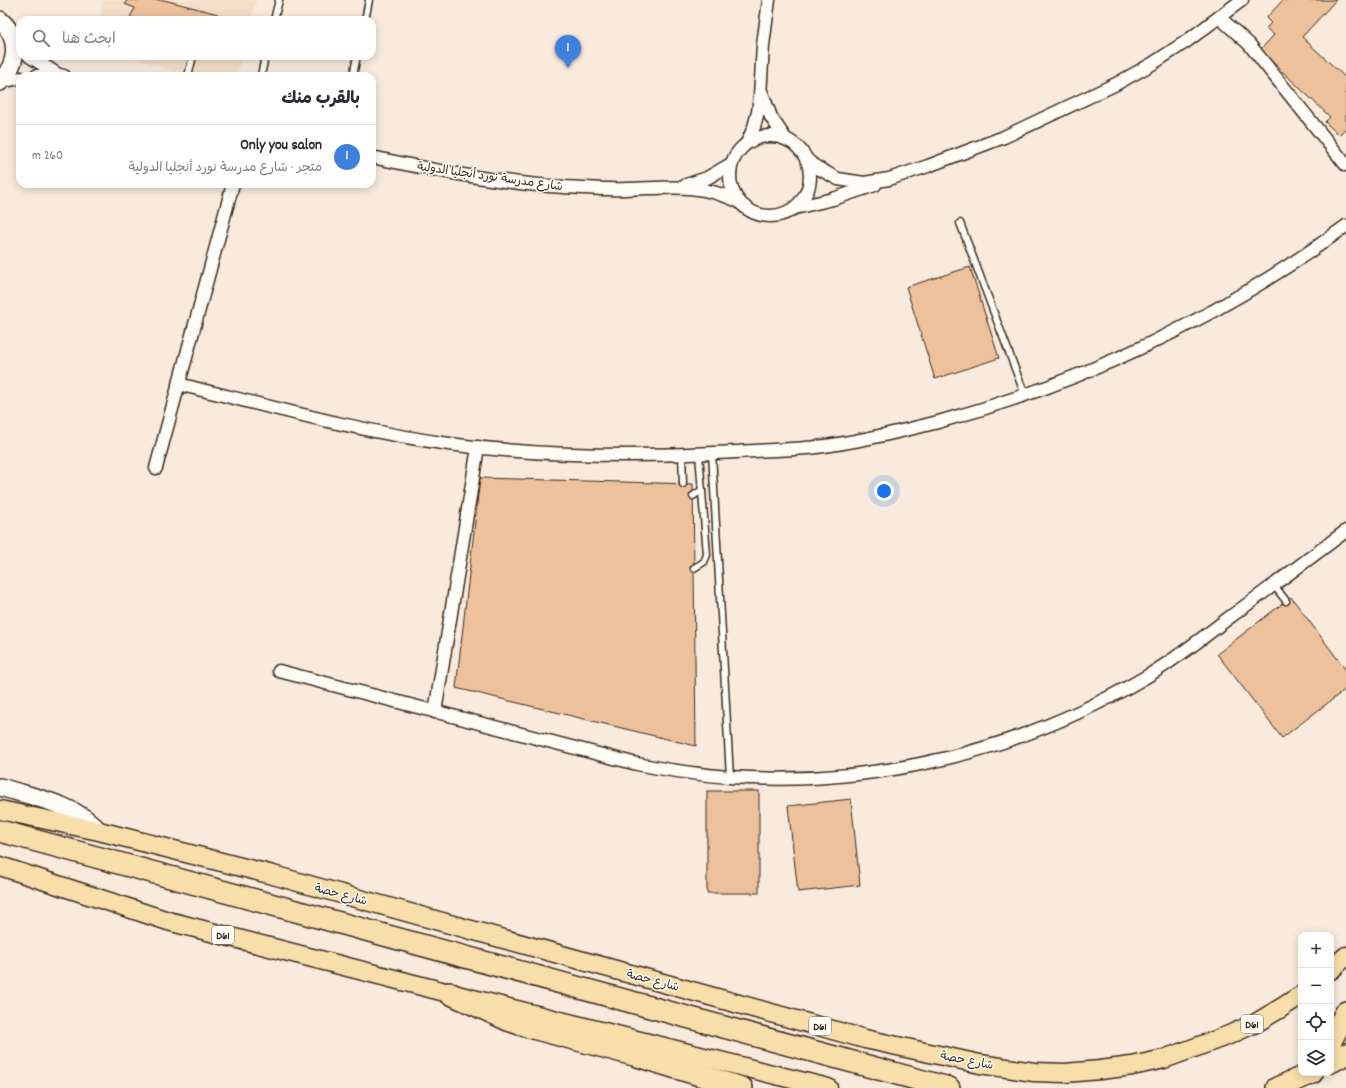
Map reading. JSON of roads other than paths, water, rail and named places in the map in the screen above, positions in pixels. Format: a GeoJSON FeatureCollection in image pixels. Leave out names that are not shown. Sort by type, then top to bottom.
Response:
{"type":"FeatureCollection","features":[{"type":"Feature","properties":{"kind":"highway"},"geometry":{"type":"LineString","coordinates":[[0,831],[949,1088]]}},
{"type":"Feature","properties":{"kind":"highway"},"geometry":{"type":"LineString","coordinates":[[448,993],[508,1020],[529,1027],[742,1088]]}},
{"type":"Feature","properties":{"kind":"highway"},"geometry":{"type":"LineString","coordinates":[[1332,1040],[1346,1012]]}},
{"type":"Feature","properties":{"kind":"highway"},"geometry":{"type":"LineString","coordinates":[[1334,1060],[1346,1054]]}},
{"type":"Feature","properties":{"kind":"highway"},"geometry":{"type":"LineString","coordinates":[[1277,1088],[1305,1076]]}},
{"type":"Feature","properties":{"kind":"highway"},"geometry":{"type":"LineString","coordinates":[[1312,1088],[1316,1076]]}},
{"type":"Feature","properties":{"kind":"main road","name":"شارع حصة"},"geometry":{"type":"LineString","coordinates":[[0,810],[99,831],[323,889],[865,1039],[980,1064],[1034,1072],[1065,1073],[1100,1070],[1132,1066],[1164,1059],[1229,1035],[1256,1023],[1298,997]]}},
{"type":"Feature","properties":{"kind":"main road","name":"D61"},"geometry":{"type":"LineString","coordinates":[[0,866],[168,921],[828,1088]]}},
{"type":"Feature","properties":{"kind":"main road"},"geometry":{"type":"LineString","coordinates":[[1333,968],[1346,956]]}},
{"type":"Feature","properties":{"kind":"street"},"geometry":{"type":"LineString","coordinates":[[748,142],[758,112],[763,45],[769,0]]}},
{"type":"Feature","properties":{"kind":"street"},"geometry":{"type":"LineString","coordinates":[[794,208],[805,196],[808,188],[810,172],[806,159],[800,149],[793,142],[776,135],[757,137],[748,142],[735,155],[729,174],[733,193],[738,201],[752,212],[770,216],[787,212],[794,208],[846,196],[1004,137],[1041,118],[1116,84],[1152,64],[1187,41],[1242,0]]}},
{"type":"Feature","properties":{"kind":"street"},"geometry":{"type":"LineString","coordinates":[[1224,14],[1241,28],[1249,44],[1346,165]]}},
{"type":"Feature","properties":{"kind":"street"},"geometry":{"type":"LineString","coordinates":[[2,19],[16,42]]}},
{"type":"Feature","properties":{"kind":"street"},"geometry":{"type":"LineString","coordinates":[[0,82],[10,70],[16,50]]}},
{"type":"Feature","properties":{"kind":"street"},"geometry":{"type":"LineString","coordinates":[[36,60],[57,72]]}},
{"type":"Feature","properties":{"kind":"street"},"geometry":{"type":"LineString","coordinates":[[0,82],[16,79]]}},
{"type":"Feature","properties":{"kind":"street"},"geometry":{"type":"LineString","coordinates":[[761,81],[766,105],[771,117],[785,138]]}},
{"type":"Feature","properties":{"kind":"street","name":"شارع مدرسة نورد أنجليا الدولية"},"geometry":{"type":"LineString","coordinates":[[376,157],[445,171],[540,185],[621,189],[681,186],[705,189],[738,201]]}},
{"type":"Feature","properties":{"kind":"street"},"geometry":{"type":"LineString","coordinates":[[806,159],[816,167],[838,179],[864,183],[889,179]]}},
{"type":"Feature","properties":{"kind":"street","name":"شارع مدرسة نورد أنجليا الدولية"},"geometry":{"type":"LineString","coordinates":[[681,186],[707,178],[731,164]]}},
{"type":"Feature","properties":{"kind":"street"},"geometry":{"type":"LineString","coordinates":[[156,468],[232,188]]}},
{"type":"Feature","properties":{"kind":"street"},"geometry":{"type":"LineString","coordinates":[[178,384],[368,430],[478,447],[538,453],[636,456],[818,447],[853,441],[929,424],[991,406],[1025,395],[1106,363],[1155,341],[1209,313],[1278,272],[1346,226]]}},
{"type":"Feature","properties":{"kind":"street"},"geometry":{"type":"LineString","coordinates":[[435,712],[478,447]]}},
{"type":"Feature","properties":{"kind":"street"},"geometry":{"type":"LineString","coordinates":[[279,671],[637,764],[671,771],[730,777],[775,779],[810,778],[880,771],[950,758],[1017,737],[1083,710],[1145,677],[1175,658],[1346,531]]}},
{"type":"Feature","properties":{"kind":"street"},"geometry":{"type":"LineString","coordinates":[[0,787],[71,809],[86,818],[99,831]]}},
{"type":"Feature","properties":{"kind":"lane"},"geometry":{"type":"LineString","coordinates":[[275,16],[279,0]]}},
{"type":"Feature","properties":{"kind":"lane"},"geometry":{"type":"LineString","coordinates":[[366,16],[369,0]]}},
{"type":"Feature","properties":{"kind":"lane"},"geometry":{"type":"LineString","coordinates":[[189,72],[192,60]]}},
{"type":"Feature","properties":{"kind":"lane"},"geometry":{"type":"LineString","coordinates":[[262,72],[265,60]]}},
{"type":"Feature","properties":{"kind":"lane"},"geometry":{"type":"LineString","coordinates":[[354,72],[356,60]]}},
{"type":"Feature","properties":{"kind":"lane"},"geometry":{"type":"LineString","coordinates":[[960,223],[1025,395]]}},
{"type":"Feature","properties":{"kind":"lane"},"geometry":{"type":"LineString","coordinates":[[712,453],[730,777]]}},
{"type":"Feature","properties":{"kind":"lane"},"geometry":{"type":"LineString","coordinates":[[682,454],[683,484]]}},
{"type":"Feature","properties":{"kind":"lane"},"geometry":{"type":"LineString","coordinates":[[694,568],[704,562],[707,555],[698,454]]}},
{"type":"Feature","properties":{"kind":"lane"},"geometry":{"type":"LineString","coordinates":[[693,496],[702,490]]}},
{"type":"Feature","properties":{"kind":"lane"},"geometry":{"type":"LineString","coordinates":[[1274,585],[1286,601]]}},
{"type":"Feature","properties":{"kind":"place","name":"Only you salon"},"geometry":{"type":"Point","coordinates":[568,68]}}]}
